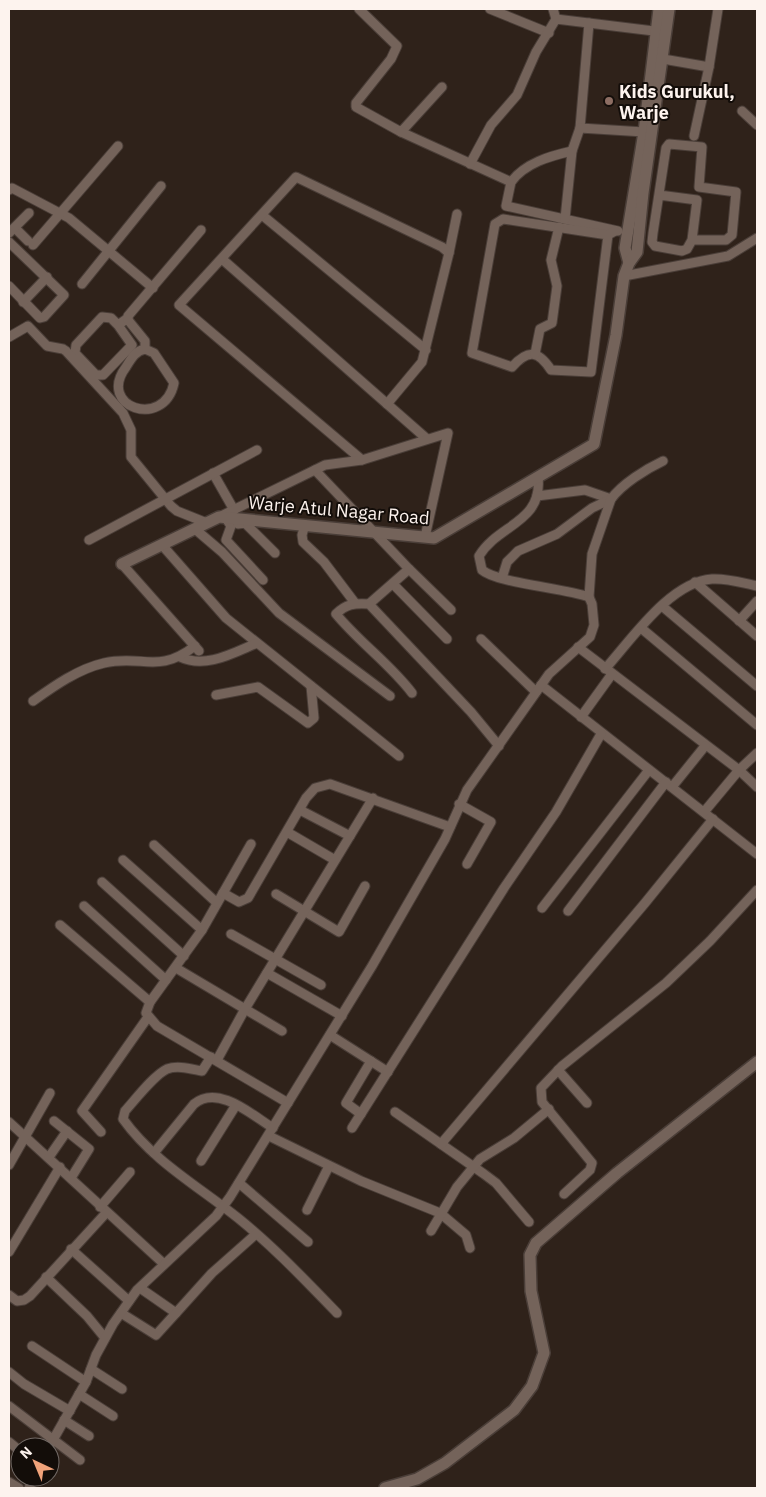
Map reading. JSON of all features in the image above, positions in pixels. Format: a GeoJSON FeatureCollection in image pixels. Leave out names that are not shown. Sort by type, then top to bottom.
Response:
{"type":"FeatureCollection","features":[{"type":"Feature","properties":{"kind":"street"},"geometry":{"type":"LineString","coordinates":[[359,9],[396,46],[391,59],[356,103],[356,107],[401,132],[511,182]]}},
{"type":"Feature","properties":{"kind":"street"},"geometry":{"type":"LineString","coordinates":[[490,9],[549,33]]}},
{"type":"Feature","properties":{"kind":"street"},"geometry":{"type":"LineString","coordinates":[[470,164],[491,125],[517,95],[536,52],[556,19],[554,9]]}},
{"type":"Feature","properties":{"kind":"street"},"geometry":{"type":"LineString","coordinates":[[625,248],[638,252],[643,193],[663,58],[658,9]]}},
{"type":"Feature","properties":{"kind":"street"},"geometry":{"type":"LineString","coordinates":[[629,263],[625,248],[661,32],[670,9]]}},
{"type":"Feature","properties":{"kind":"street"},"geometry":{"type":"LineString","coordinates":[[694,136],[709,67],[718,9]]}},
{"type":"Feature","properties":{"kind":"street"},"geometry":{"type":"LineString","coordinates":[[556,19],[661,32]]}},
{"type":"Feature","properties":{"kind":"street"},"geometry":{"type":"LineString","coordinates":[[564,219],[572,152],[580,128],[589,23]]}},
{"type":"Feature","properties":{"kind":"street"},"geometry":{"type":"LineString","coordinates":[[663,58],[709,67]]}},
{"type":"Feature","properties":{"kind":"street"},"geometry":{"type":"LineString","coordinates":[[401,132],[442,87]]}},
{"type":"Feature","properties":{"kind":"street"},"geometry":{"type":"LineString","coordinates":[[742,112],[757,124]]}},
{"type":"Feature","properties":{"kind":"street"},"geometry":{"type":"LineString","coordinates":[[580,128],[644,132]]}},
{"type":"Feature","properties":{"kind":"street"},"geometry":{"type":"LineString","coordinates":[[659,195],[697,200],[692,240],[687,249],[682,251],[653,245],[659,195],[666,148],[669,144],[702,148],[699,187],[736,192],[732,235],[726,240],[692,240]]}},
{"type":"Feature","properties":{"kind":"street"},"geometry":{"type":"LineString","coordinates":[[29,213],[12,231],[31,243],[118,146]]}},
{"type":"Feature","properties":{"kind":"street"},"geometry":{"type":"LineString","coordinates":[[572,152],[541,161],[519,171],[511,182],[506,206],[607,227],[611,233],[591,372],[551,370],[545,361],[535,354],[520,358],[512,367],[472,353],[492,232],[495,224],[503,220],[611,233],[628,231]]}},
{"type":"Feature","properties":{"kind":"street"},"geometry":{"type":"LineString","coordinates":[[362,460],[179,305],[296,177],[442,246],[450,252]]}},
{"type":"Feature","properties":{"kind":"street"},"geometry":{"type":"LineString","coordinates":[[82,284],[161,186]]}},
{"type":"Feature","properties":{"kind":"street"},"geometry":{"type":"LineString","coordinates":[[9,190],[12,188],[59,213],[109,250],[153,288]]}},
{"type":"Feature","properties":{"kind":"street"},"geometry":{"type":"LineString","coordinates":[[387,404],[422,362],[450,252],[457,214]]}},
{"type":"Feature","properties":{"kind":"street"},"geometry":{"type":"LineString","coordinates":[[262,215],[426,350]]}},
{"type":"Feature","properties":{"kind":"street"},"geometry":{"type":"LineString","coordinates":[[535,354],[540,329],[552,323],[557,286],[552,260],[559,227]]}},
{"type":"Feature","properties":{"kind":"street"},"geometry":{"type":"LineString","coordinates":[[118,325],[128,318],[201,230]]}},
{"type":"Feature","properties":{"kind":"street"},"geometry":{"type":"LineString","coordinates":[[624,276],[728,256],[757,238]]}},
{"type":"Feature","properties":{"kind":"street"},"geometry":{"type":"LineString","coordinates":[[9,242],[64,293],[63,297],[42,318],[37,316],[9,286]]}},
{"type":"Feature","properties":{"kind":"street","name":"Warje Atul Nagar Road"},"geometry":{"type":"LineString","coordinates":[[227,517],[434,538],[594,444],[616,335],[624,276],[629,263],[638,252]]}},
{"type":"Feature","properties":{"kind":"street"},"geometry":{"type":"LineString","coordinates":[[222,259],[427,439]]}},
{"type":"Feature","properties":{"kind":"street"},"geometry":{"type":"LineString","coordinates":[[23,302],[47,277]]}},
{"type":"Feature","properties":{"kind":"street"},"geometry":{"type":"LineString","coordinates":[[102,317],[111,318],[118,325],[132,345],[103,375],[96,375],[75,353],[76,345],[102,317]]}},
{"type":"Feature","properties":{"kind":"street"},"geometry":{"type":"LineString","coordinates":[[128,318],[145,341],[145,349]]}},
{"type":"Feature","properties":{"kind":"street"},"geometry":{"type":"LineString","coordinates":[[9,337],[28,326],[47,346],[66,351],[123,413],[131,430],[131,457],[177,511],[207,523]]}},
{"type":"Feature","properties":{"kind":"street"},"geometry":{"type":"LineString","coordinates":[[145,349],[154,354],[174,383],[171,395],[158,408],[142,409],[131,407],[122,399],[118,390],[121,373],[134,355],[145,349]]}},
{"type":"Feature","properties":{"kind":"street"},"geometry":{"type":"LineString","coordinates":[[33,701],[54,686],[104,663],[132,660],[157,664],[180,657],[197,648],[122,564],[207,523],[227,517],[325,465],[362,460],[448,433],[425,537]]}},
{"type":"Feature","properties":{"kind":"street"},"geometry":{"type":"LineString","coordinates":[[89,540],[257,450]]}},
{"type":"Feature","properties":{"kind":"street"},"geometry":{"type":"LineString","coordinates":[[502,578],[508,562],[518,551],[557,534],[592,508],[611,499],[628,484],[663,461]]}},
{"type":"Feature","properties":{"kind":"street"},"geometry":{"type":"LineString","coordinates":[[315,470],[409,569],[451,610]]}},
{"type":"Feature","properties":{"kind":"street"},"geometry":{"type":"LineString","coordinates":[[213,473],[227,517],[226,540],[263,580]]}},
{"type":"Feature","properties":{"kind":"street"},"geometry":{"type":"LineString","coordinates":[[538,477],[535,504],[527,514],[492,540],[479,556],[482,570],[489,575],[589,597]]}},
{"type":"Feature","properties":{"kind":"street"},"geometry":{"type":"LineString","coordinates":[[537,496],[585,490],[611,499]]}},
{"type":"Feature","properties":{"kind":"street"},"geometry":{"type":"LineString","coordinates":[[55,1437],[86,1382],[105,1338],[121,1313],[140,1288],[216,1216],[239,1183],[342,1016],[450,827],[460,804],[549,674],[590,637],[594,625],[592,604],[589,597],[592,554],[611,499]]}},
{"type":"Feature","properties":{"kind":"street"},"geometry":{"type":"LineString","coordinates":[[227,517],[245,523],[275,553]]}},
{"type":"Feature","properties":{"kind":"street"},"geometry":{"type":"LineString","coordinates":[[305,526],[302,535],[303,542],[324,562],[355,603]]}},
{"type":"Feature","properties":{"kind":"street"},"geometry":{"type":"LineString","coordinates":[[195,529],[222,552],[279,613],[390,696]]}},
{"type":"Feature","properties":{"kind":"street"},"geometry":{"type":"LineString","coordinates":[[162,545],[226,618],[400,756]]}},
{"type":"Feature","properties":{"kind":"street"},"geometry":{"type":"LineString","coordinates":[[369,604],[409,569]]}},
{"type":"Feature","properties":{"kind":"street"},"geometry":{"type":"LineString","coordinates":[[581,717],[609,671],[641,628],[676,591],[695,582],[711,579],[730,579],[754,585],[757,591]]}},
{"type":"Feature","properties":{"kind":"street"},"geometry":{"type":"LineString","coordinates":[[695,582],[757,636]]}},
{"type":"Feature","properties":{"kind":"street"},"geometry":{"type":"LineString","coordinates":[[393,584],[447,639]]}},
{"type":"Feature","properties":{"kind":"street"},"geometry":{"type":"LineString","coordinates":[[739,620],[757,600]]}},
{"type":"Feature","properties":{"kind":"street"},"geometry":{"type":"LineString","coordinates":[[412,692],[398,675],[364,645],[336,614],[344,606],[355,603],[369,604],[471,712],[499,746]]}},
{"type":"Feature","properties":{"kind":"street"},"geometry":{"type":"LineString","coordinates":[[662,606],[757,686]]}},
{"type":"Feature","properties":{"kind":"street"},"geometry":{"type":"LineString","coordinates":[[641,628],[757,725]]}},
{"type":"Feature","properties":{"kind":"street"},"geometry":{"type":"LineString","coordinates":[[481,639],[538,689],[581,717],[722,824],[757,854]]}},
{"type":"Feature","properties":{"kind":"street"},"geometry":{"type":"LineString","coordinates":[[180,657],[188,661],[214,660],[257,643]]}},
{"type":"Feature","properties":{"kind":"street"},"geometry":{"type":"LineString","coordinates":[[578,648],[739,770],[757,787]]}},
{"type":"Feature","properties":{"kind":"street"},"geometry":{"type":"LineString","coordinates":[[216,694],[247,687],[258,687],[308,723],[314,718],[311,686]]}},
{"type":"Feature","properties":{"kind":"street"},"geometry":{"type":"LineString","coordinates":[[352,1128],[504,888],[556,812],[601,734]]}},
{"type":"Feature","properties":{"kind":"street"},"geometry":{"type":"LineString","coordinates":[[568,911],[668,784],[705,746]]}},
{"type":"Feature","properties":{"kind":"street"},"geometry":{"type":"LineString","coordinates":[[704,812],[739,770],[757,753]]}},
{"type":"Feature","properties":{"kind":"street"},"geometry":{"type":"LineString","coordinates":[[542,908],[649,770]]}},
{"type":"Feature","properties":{"kind":"street"},"geometry":{"type":"LineString","coordinates":[[223,893],[239,902],[248,898],[310,792],[325,784],[373,798],[450,827]]}},
{"type":"Feature","properties":{"kind":"street"},"geometry":{"type":"LineString","coordinates":[[337,1313],[256,1234],[223,1206],[186,1181],[154,1153],[124,1121],[122,1116],[124,1111],[168,1069],[183,1067],[202,1071],[214,1058],[373,798]]}},
{"type":"Feature","properties":{"kind":"street"},"geometry":{"type":"LineString","coordinates":[[460,804],[491,822],[467,864]]}},
{"type":"Feature","properties":{"kind":"street"},"geometry":{"type":"LineString","coordinates":[[300,810],[350,836]]}},
{"type":"Feature","properties":{"kind":"street"},"geometry":{"type":"LineString","coordinates":[[441,1144],[645,903],[713,819]]}},
{"type":"Feature","properties":{"kind":"street"},"geometry":{"type":"LineString","coordinates":[[287,832],[335,860]]}},
{"type":"Feature","properties":{"kind":"street"},"geometry":{"type":"LineString","coordinates":[[251,844],[202,930],[150,1002],[146,1013],[157,1026],[288,1103]]}},
{"type":"Feature","properties":{"kind":"street"},"geometry":{"type":"LineString","coordinates":[[154,845],[217,903]]}},
{"type":"Feature","properties":{"kind":"street"},"geometry":{"type":"LineString","coordinates":[[123,860],[202,930]]}},
{"type":"Feature","properties":{"kind":"street"},"geometry":{"type":"LineString","coordinates":[[102,882],[184,956]]}},
{"type":"Feature","properties":{"kind":"street"},"geometry":{"type":"LineString","coordinates":[[276,894],[339,932],[365,886]]}},
{"type":"Feature","properties":{"kind":"street"},"geometry":{"type":"LineString","coordinates":[[564,1194],[590,1170],[592,1162],[540,1098],[541,1088],[558,1070],[666,983],[710,941],[757,890]]}},
{"type":"Feature","properties":{"kind":"street"},"geometry":{"type":"LineString","coordinates":[[84,906],[166,980]]}},
{"type":"Feature","properties":{"kind":"street"},"geometry":{"type":"LineString","coordinates":[[60,925],[150,1002]]}},
{"type":"Feature","properties":{"kind":"street"},"geometry":{"type":"LineString","coordinates":[[231,934],[321,985]]}},
{"type":"Feature","properties":{"kind":"street"},"geometry":{"type":"LineString","coordinates":[[176,968],[282,1031]]}},
{"type":"Feature","properties":{"kind":"street"},"geometry":{"type":"LineString","coordinates":[[267,973],[342,1016]]}},
{"type":"Feature","properties":{"kind":"street"},"geometry":{"type":"LineString","coordinates":[[101,1132],[82,1111],[148,1017]]}},
{"type":"Feature","properties":{"kind":"street"},"geometry":{"type":"LineString","coordinates":[[330,1035],[388,1072]]}},
{"type":"Feature","properties":{"kind":"street"},"geometry":{"type":"LineString","coordinates":[[361,1114],[346,1103],[371,1061]]}},
{"type":"Feature","properties":{"kind":"street"},"geometry":{"type":"LineString","coordinates":[[385,1488],[418,1479],[445,1463],[514,1410],[532,1386],[544,1353],[531,1291],[530,1255],[536,1242],[617,1173],[757,1062]]}},
{"type":"Feature","properties":{"kind":"street"},"geometry":{"type":"LineString","coordinates":[[558,1070],[587,1103]]}},
{"type":"Feature","properties":{"kind":"street"},"geometry":{"type":"LineString","coordinates":[[9,1165],[50,1093]]}},
{"type":"Feature","properties":{"kind":"street"},"geometry":{"type":"LineString","coordinates":[[154,1153],[201,1098],[224,1098],[271,1132],[329,1166],[440,1213],[464,1233],[470,1248]]}},
{"type":"Feature","properties":{"kind":"street"},"geometry":{"type":"LineString","coordinates":[[201,1161],[236,1105]]}},
{"type":"Feature","properties":{"kind":"street"},"geometry":{"type":"LineString","coordinates":[[431,1231],[456,1187],[473,1166],[491,1150],[514,1138],[549,1109]]}},
{"type":"Feature","properties":{"kind":"street"},"geometry":{"type":"LineString","coordinates":[[395,1112],[496,1183],[529,1222]]}},
{"type":"Feature","properties":{"kind":"street"},"geometry":{"type":"LineString","coordinates":[[54,1121],[89,1149],[71,1178]]}},
{"type":"Feature","properties":{"kind":"street"},"geometry":{"type":"LineString","coordinates":[[9,1122],[164,1264]]}},
{"type":"Feature","properties":{"kind":"street"},"geometry":{"type":"LineString","coordinates":[[49,1158],[67,1131]]}},
{"type":"Feature","properties":{"kind":"street"},"geometry":{"type":"LineString","coordinates":[[307,1210],[329,1166]]}},
{"type":"Feature","properties":{"kind":"street"},"geometry":{"type":"LineString","coordinates":[[9,1252],[60,1167]]}},
{"type":"Feature","properties":{"kind":"street"},"geometry":{"type":"LineString","coordinates":[[9,1295],[17,1301],[24,1300],[71,1249],[103,1210],[130,1172]]}},
{"type":"Feature","properties":{"kind":"street"},"geometry":{"type":"LineString","coordinates":[[239,1183],[308,1242]]}},
{"type":"Feature","properties":{"kind":"street"},"geometry":{"type":"LineString","coordinates":[[121,1313],[156,1335],[212,1273],[256,1234]]}},
{"type":"Feature","properties":{"kind":"street"},"geometry":{"type":"LineString","coordinates":[[71,1249],[130,1301]]}},
{"type":"Feature","properties":{"kind":"street"},"geometry":{"type":"LineString","coordinates":[[46,1277],[87,1316],[105,1338]]}},
{"type":"Feature","properties":{"kind":"street"},"geometry":{"type":"LineString","coordinates":[[140,1288],[176,1314]]}},
{"type":"Feature","properties":{"kind":"street"},"geometry":{"type":"LineString","coordinates":[[32,1346],[86,1382]]}},
{"type":"Feature","properties":{"kind":"street"},"geometry":{"type":"LineString","coordinates":[[91,1369],[122,1388]]}},
{"type":"Feature","properties":{"kind":"street"},"geometry":{"type":"LineString","coordinates":[[9,1372],[24,1384],[70,1411]]}},
{"type":"Feature","properties":{"kind":"street"},"geometry":{"type":"LineString","coordinates":[[79,1394],[113,1416]]}},
{"type":"Feature","properties":{"kind":"street"},"geometry":{"type":"LineString","coordinates":[[9,1406],[43,1437]]}},
{"type":"Feature","properties":{"kind":"street"},"geometry":{"type":"LineString","coordinates":[[64,1420],[89,1436]]}},
{"type":"Feature","properties":{"kind":"street"},"geometry":{"type":"LineString","coordinates":[[60,1449],[80,1460]]}},
{"type":"Feature","properties":{"kind":"street"},"geometry":{"type":"LineString","coordinates":[[9,1482],[19,1488]]}},
{"type":"Feature","properties":{"kind":"place","name":"Kids Gurukul, Warje"},"geometry":{"type":"Point","coordinates":[609,101]}}]}
